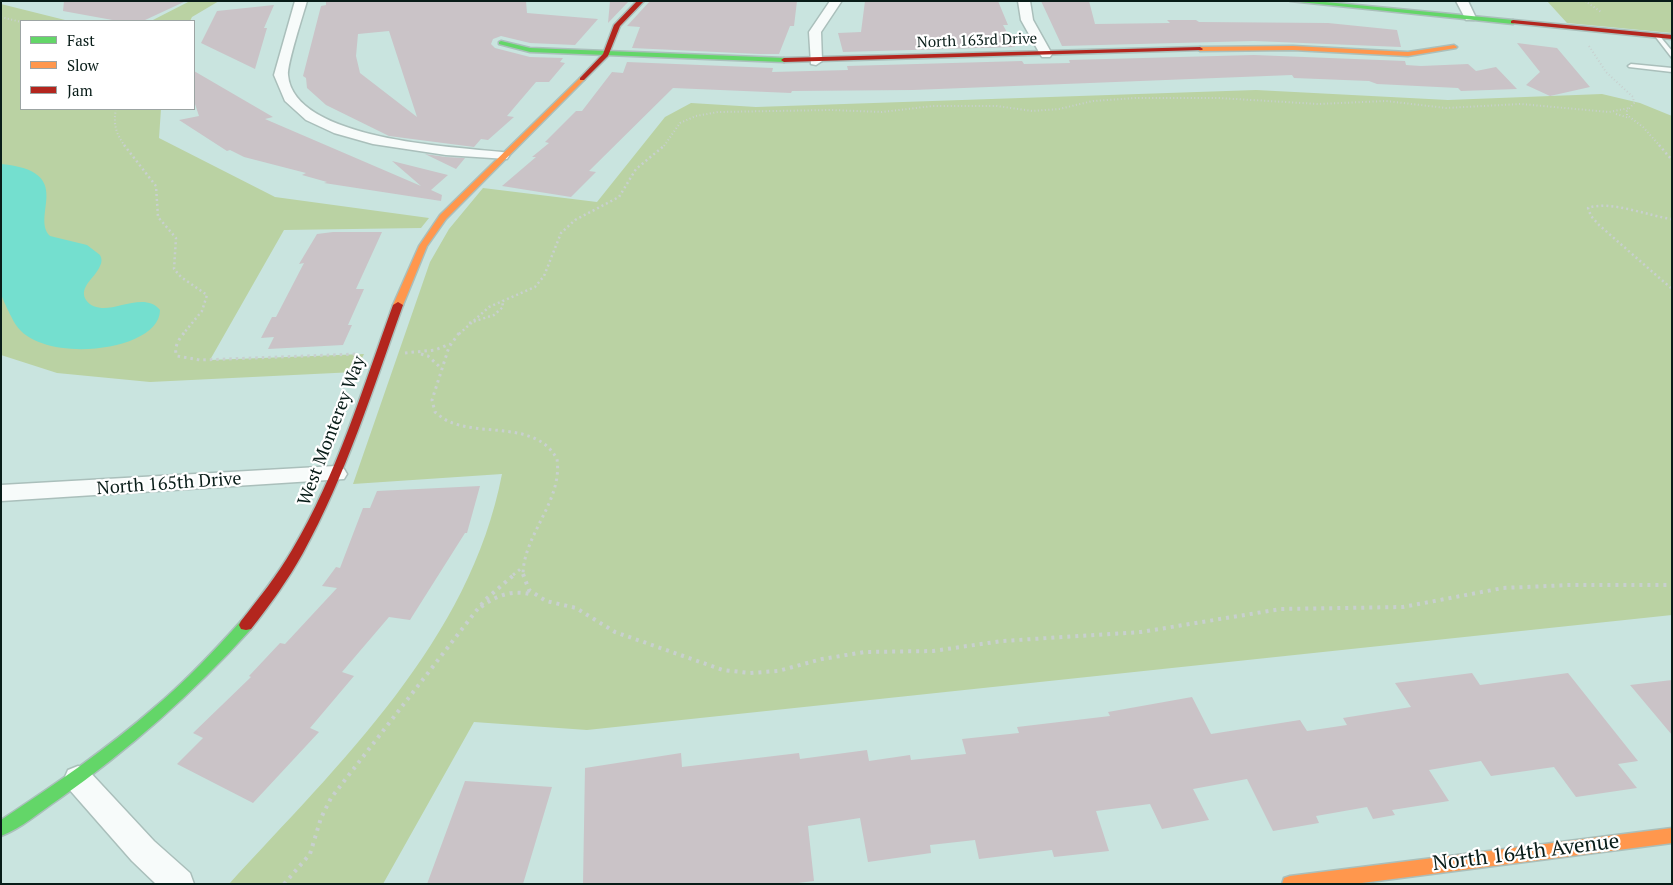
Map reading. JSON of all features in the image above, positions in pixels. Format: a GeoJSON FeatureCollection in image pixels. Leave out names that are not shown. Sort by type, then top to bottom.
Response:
{"type":"FeatureCollection","features":[{"type":"Feature","properties":{"kind":"street"},"geometry":{"type":"LineString","coordinates":[[301,1],[281,74],[282,86],[286,94],[299,109],[327,125],[359,136],[502,156]]}},
{"type":"Feature","properties":{"kind":"street","name":"West Monterey Way"},"geometry":{"type":"LineString","coordinates":[[1,829],[78,779],[138,732],[182,693],[248,624],[274,592],[311,532],[336,474],[423,246],[454,204],[606,55],[616,24],[641,1]]}},
{"type":"Feature","properties":{"kind":"street"},"geometry":{"type":"LineString","coordinates":[[1024,1],[1027,20],[1046,54]]}},
{"type":"Feature","properties":{"kind":"street"},"geometry":{"type":"LineString","coordinates":[[1293,1],[1672,37]]}},
{"type":"Feature","properties":{"kind":"street"},"geometry":{"type":"LineString","coordinates":[[1462,1],[1470,18]]}},
{"type":"Feature","properties":{"kind":"street"},"geometry":{"type":"LineString","coordinates":[[816,61],[814,32],[835,2]]}},
{"type":"Feature","properties":{"kind":"street","name":"North 163rd Drive"},"geometry":{"type":"LineString","coordinates":[[500,43],[530,50],[606,55],[723,60],[816,61],[1254,48],[1331,50],[1400,56],[1435,53],[1454,47]]}},
{"type":"Feature","properties":{"kind":"street","name":"North 165th Drive"},"geometry":{"type":"LineString","coordinates":[[1,493],[336,474]]}},
{"type":"Feature","properties":{"kind":"street"},"geometry":{"type":"LineString","coordinates":[[78,779],[143,851],[179,884]]}},
{"type":"Feature","properties":{"kind":"street","name":"North 164th Avenue"},"geometry":{"type":"LineString","coordinates":[[1290,884],[1672,835]]}},
{"type":"Feature","properties":{"kind":"lane"},"geometry":{"type":"LineString","coordinates":[[1658,36],[1672,56]]}},
{"type":"Feature","properties":{"kind":"lane"},"geometry":{"type":"LineString","coordinates":[[1631,66],[1672,70]]}},
{"type":"Feature","properties":{"kind":"path"},"geometry":{"type":"LineString","coordinates":[[1,17],[20,22]]}},
{"type":"Feature","properties":{"kind":"path"},"geometry":{"type":"LineString","coordinates":[[1586,41],[1606,72],[1634,97],[1635,100],[1626,114],[1643,127],[1672,160]]}},
{"type":"Feature","properties":{"kind":"path"},"geometry":{"type":"LineString","coordinates":[[284,884],[310,854],[324,808],[331,798],[486,599],[523,568],[559,475],[557,459],[546,446],[522,435],[460,424],[441,417],[432,407],[432,400],[441,368],[452,343],[468,323],[489,307],[540,282],[560,233],[575,220],[619,197],[631,175],[641,164],[662,149],[680,123],[703,114],[831,110],[882,112],[933,106],[997,106],[1032,111],[1058,109],[1094,101],[1135,98],[1219,98],[1318,104],[1386,101],[1452,108],[1521,104],[1605,112],[1617,112],[1629,108]]}},
{"type":"Feature","properties":{"kind":"path"},"geometry":{"type":"LineString","coordinates":[[116,110],[114,121],[116,134],[154,182],[158,193],[158,217],[176,238],[174,269],[182,278],[198,286],[206,295],[201,314],[177,342],[175,352],[177,356],[200,360],[418,353],[441,349],[452,343]]}},
{"type":"Feature","properties":{"kind":"path"},"geometry":{"type":"LineString","coordinates":[[1605,112],[1631,119]]}},
{"type":"Feature","properties":{"kind":"path"},"geometry":{"type":"LineString","coordinates":[[1672,218],[1656,218],[1604,205],[1593,205],[1588,208],[1591,216],[1599,225],[1672,288]]}},
{"type":"Feature","properties":{"kind":"path"},"geometry":{"type":"LineString","coordinates":[[468,323],[498,312],[503,307],[502,300]]}},
{"type":"Feature","properties":{"kind":"path"},"geometry":{"type":"LineString","coordinates":[[418,353],[428,356],[441,368]]}},
{"type":"Feature","properties":{"kind":"path"},"geometry":{"type":"LineString","coordinates":[[523,568],[526,583],[536,596]]}},
{"type":"Feature","properties":{"kind":"path"},"geometry":{"type":"LineString","coordinates":[[476,611],[502,594],[518,592],[536,596],[546,601],[581,610],[614,632],[630,638],[723,670],[750,673],[778,670],[822,659],[865,652],[933,651],[1002,641],[1141,632],[1281,609],[1403,607],[1503,588],[1570,585],[1672,585]]}},
{"type":"Feature","properties":{"kind":"shaded area"},"geometry":{"type":"Polygon","coordinates":[[[190,1],[219,1],[192,17],[190,20],[153,20],[190,1]]]}},
{"type":"Feature","properties":{"kind":"shaded area"},"geometry":{"type":"Polygon","coordinates":[[[1547,1],[1672,1],[1672,33],[1567,23],[1547,1]]]}},
{"type":"Feature","properties":{"kind":"shaded area"},"geometry":{"type":"Polygon","coordinates":[[[1,4],[65,20],[20,20],[20,110],[161,110],[159,138],[275,197],[429,218],[421,228],[284,230],[210,360],[364,354],[355,372],[150,382],[57,373],[1,355],[1,4]]]}},
{"type":"Feature","properties":{"kind":"shaded area"},"geometry":{"type":"Polygon","coordinates":[[[1256,90],[1448,100],[1602,94],[1640,103],[1672,116],[1672,615],[587,730],[474,722],[383,884],[229,884],[314,793],[395,697],[431,645],[461,592],[486,535],[502,474],[353,484],[430,262],[449,229],[483,188],[597,202],[665,117],[691,103],[756,107],[1256,90]]]}},
{"type":"Feature","properties":{"kind":"shaded area"},"geometry":{"type":"Polygon","coordinates":[[[1,164],[24,168],[38,175],[45,185],[45,227],[50,236],[87,245],[100,255],[101,265],[84,291],[86,300],[99,308],[141,302],[155,305],[160,310],[155,324],[141,336],[121,344],[98,348],[73,349],[49,345],[30,338],[16,325],[1,294],[1,164]]]}},
{"type":"Feature","properties":{"kind":"building"},"geometry":{"type":"Polygon","coordinates":[[[64,1],[186,1],[145,20],[112,20],[63,11],[64,1]]]}},
{"type":"Feature","properties":{"kind":"building"},"geometry":{"type":"Polygon","coordinates":[[[326,1],[526,1],[527,13],[598,19],[575,45],[530,43],[501,36],[493,39],[491,44],[495,48],[530,57],[563,58],[560,62],[565,63],[549,82],[536,82],[507,116],[514,117],[488,140],[481,139],[474,147],[389,136],[326,105],[307,88],[306,78],[303,76],[321,6],[326,5],[326,1]],[[389,31],[358,34],[356,56],[360,73],[417,117],[389,31]]]}},
{"type":"Feature","properties":{"kind":"building"},"geometry":{"type":"Polygon","coordinates":[[[610,1],[629,1],[608,23],[610,1]]]}},
{"type":"Feature","properties":{"kind":"building"},"geometry":{"type":"Polygon","coordinates":[[[650,1],[797,1],[794,26],[790,26],[779,54],[759,54],[632,48],[640,27],[627,26],[650,1]]]}},
{"type":"Feature","properties":{"kind":"building"},"geometry":{"type":"Polygon","coordinates":[[[865,1],[998,1],[1008,25],[1003,25],[1015,47],[843,52],[838,33],[861,32],[865,1]]]}},
{"type":"Feature","properties":{"kind":"building"},"geometry":{"type":"Polygon","coordinates":[[[1041,1],[1089,1],[1095,24],[1170,23],[1167,20],[1196,20],[1199,22],[1328,23],[1397,30],[1401,47],[1254,41],[1062,46],[1041,1]]]}},
{"type":"Feature","properties":{"kind":"building"},"geometry":{"type":"Polygon","coordinates":[[[274,5],[264,28],[267,28],[255,69],[201,43],[217,11],[274,5]]]}},
{"type":"Feature","properties":{"kind":"building"},"geometry":{"type":"Polygon","coordinates":[[[1517,43],[1557,48],[1590,87],[1550,96],[1526,85],[1540,72],[1517,43]]]}},
{"type":"Feature","properties":{"kind":"building"},"geometry":{"type":"Polygon","coordinates":[[[1254,55],[1405,61],[1406,65],[1421,66],[1468,64],[1476,71],[1496,67],[1517,89],[1461,91],[1458,88],[1377,84],[1369,81],[1294,78],[1292,75],[913,90],[792,91],[791,93],[673,88],[589,171],[596,172],[571,197],[502,186],[536,157],[532,157],[549,143],[545,142],[576,111],[582,111],[612,72],[623,73],[627,62],[773,68],[772,72],[848,70],[847,66],[1022,61],[1024,64],[1070,63],[1069,60],[1254,55]]]}},
{"type":"Feature","properties":{"kind":"building"},"geometry":{"type":"Polygon","coordinates":[[[195,72],[273,117],[265,119],[421,186],[392,161],[448,175],[431,190],[442,195],[441,201],[324,183],[327,182],[302,175],[306,173],[244,157],[230,150],[227,151],[179,120],[199,116],[195,104],[195,72]]]}},
{"type":"Feature","properties":{"kind":"building"},"geometry":{"type":"Polygon","coordinates":[[[425,154],[446,157],[465,158],[456,169],[425,154]]]}},
{"type":"Feature","properties":{"kind":"building"},"geometry":{"type":"Polygon","coordinates":[[[333,232],[382,232],[356,289],[364,289],[348,325],[352,325],[343,345],[268,349],[274,337],[261,338],[272,317],[276,317],[304,263],[299,264],[317,234],[333,232]]]}},
{"type":"Feature","properties":{"kind":"building"},"geometry":{"type":"Polygon","coordinates":[[[480,486],[467,533],[465,533],[410,620],[389,617],[342,672],[354,676],[310,728],[319,732],[253,803],[177,764],[203,738],[193,733],[251,677],[249,676],[280,643],[285,644],[337,588],[322,586],[336,567],[340,568],[363,508],[370,508],[377,491],[480,486]]]}},
{"type":"Feature","properties":{"kind":"building"},"geometry":{"type":"Polygon","coordinates":[[[1472,673],[1480,685],[1568,673],[1638,761],[1618,764],[1637,788],[1576,797],[1554,767],[1491,776],[1481,761],[1429,770],[1449,801],[1392,810],[1395,815],[1373,819],[1367,807],[1316,816],[1319,823],[1273,831],[1247,779],[1193,789],[1209,820],[1162,829],[1150,804],[1096,811],[1109,851],[1054,857],[1052,850],[979,859],[975,840],[930,845],[931,853],[868,862],[860,818],[808,826],[814,881],[790,884],[583,884],[585,768],[681,753],[682,767],[799,753],[800,759],[867,750],[869,761],[910,755],[911,760],[966,754],[962,739],[1019,733],[1017,727],[1110,716],[1108,712],[1192,697],[1211,734],[1300,720],[1307,731],[1347,725],[1343,718],[1411,707],[1395,683],[1472,673]]]}},
{"type":"Feature","properties":{"kind":"building"},"geometry":{"type":"Polygon","coordinates":[[[1672,680],[1672,735],[1630,685],[1672,680]]]}},
{"type":"Feature","properties":{"kind":"building"},"geometry":{"type":"Polygon","coordinates":[[[465,781],[552,787],[523,884],[427,884],[465,781]]]}},
{"type":"Feature","properties":{"kind":"traffic: fast"},"geometry":{"type":"LineString","coordinates":[[1293,1],[1513,22]]}},
{"type":"Feature","properties":{"kind":"traffic: fast"},"geometry":{"type":"LineString","coordinates":[[501,43],[530,50],[784,60]]}},
{"type":"Feature","properties":{"kind":"traffic: fast"},"geometry":{"type":"LineString","coordinates":[[1,829],[69,783],[131,736],[189,685],[246,625]]}},
{"type":"Feature","properties":{"kind":"traffic: slow"},"geometry":{"type":"LineString","coordinates":[[1200,49],[1293,48],[1408,54],[1454,47]]}},
{"type":"Feature","properties":{"kind":"traffic: slow"},"geometry":{"type":"LineString","coordinates":[[398,305],[423,246],[443,217],[582,79]]}},
{"type":"Feature","properties":{"kind":"traffic: slow"},"geometry":{"type":"LineString","coordinates":[[1290,884],[1672,835]]}},
{"type":"Feature","properties":{"kind":"traffic: jam"},"geometry":{"type":"LineString","coordinates":[[582,79],[606,55],[617,25],[641,1]]}},
{"type":"Feature","properties":{"kind":"traffic: jam"},"geometry":{"type":"LineString","coordinates":[[1513,22],[1672,37]]}},
{"type":"Feature","properties":{"kind":"traffic: jam"},"geometry":{"type":"LineString","coordinates":[[784,60],[1200,49]]}},
{"type":"Feature","properties":{"kind":"traffic: jam"},"geometry":{"type":"LineString","coordinates":[[246,625],[274,590],[318,513],[353,431],[398,305]]}}]}
